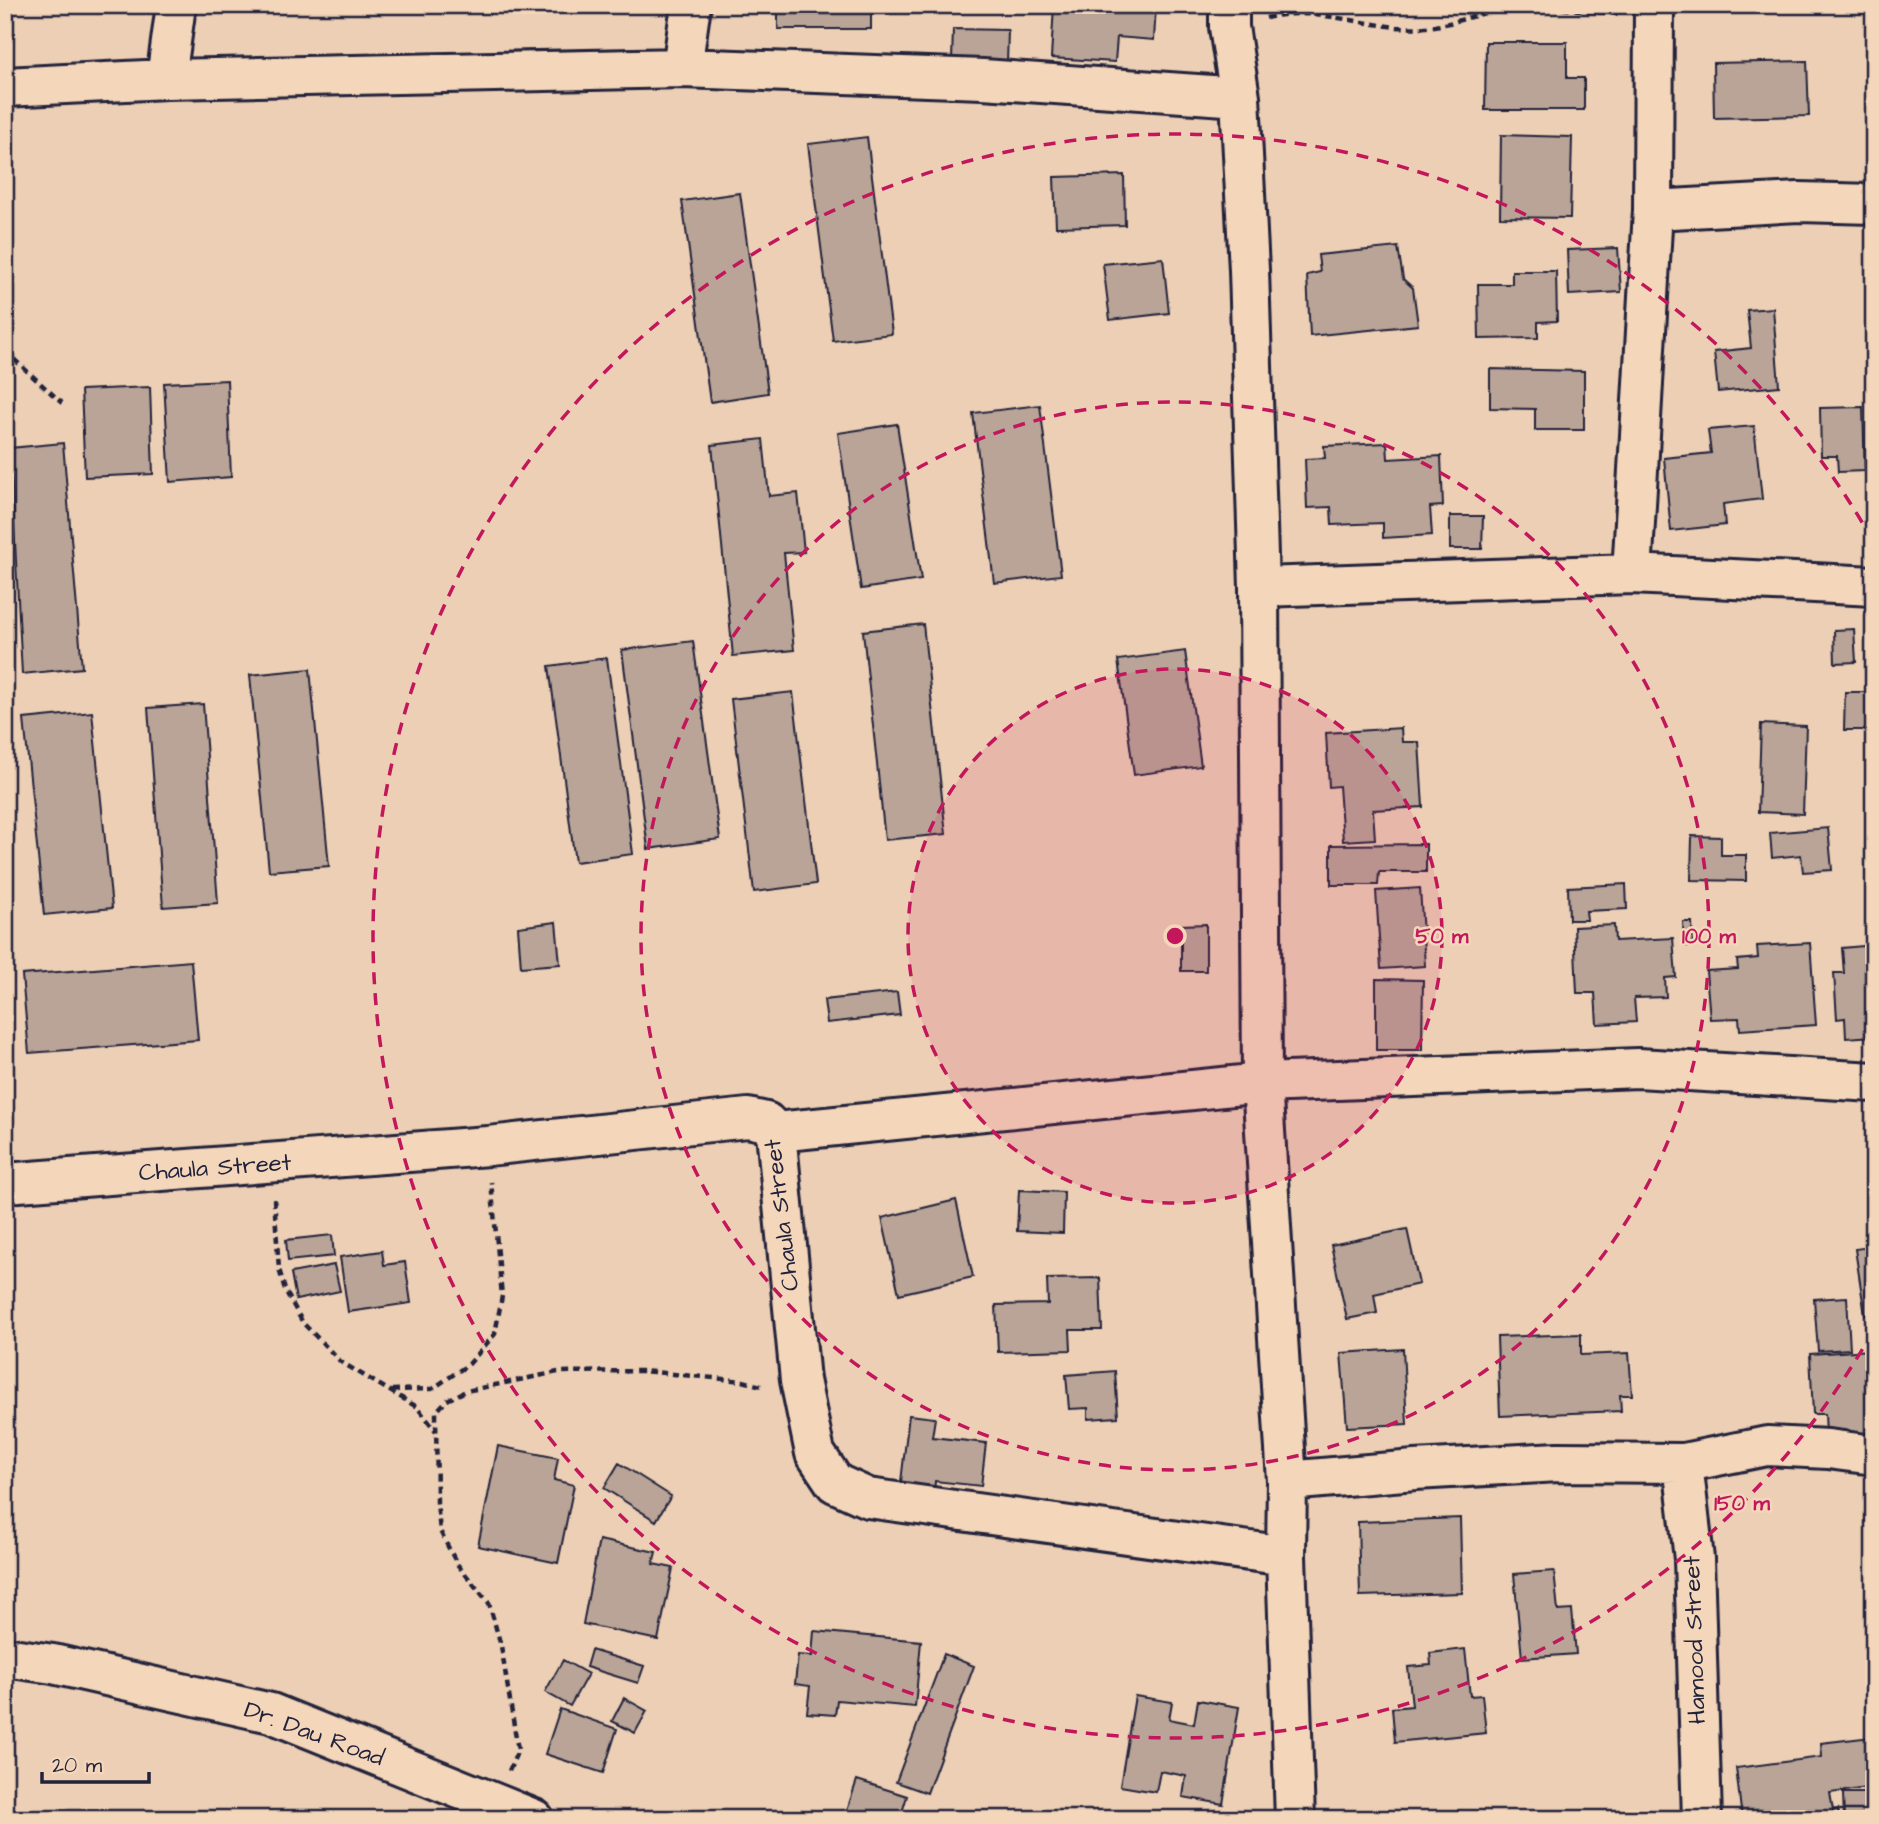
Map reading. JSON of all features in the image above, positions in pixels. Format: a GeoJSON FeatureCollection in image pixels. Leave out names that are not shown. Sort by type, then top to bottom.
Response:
{"type":"FeatureCollection","features":[{"type":"Feature","properties":{"kind":"street"},"geometry":{"type":"LineString","coordinates":[[166,79],[176,5]]}},
{"type":"Feature","properties":{"kind":"street"},"geometry":{"type":"LineString","coordinates":[[682,68],[691,5]]}},
{"type":"Feature","properties":{"kind":"street"},"geometry":{"type":"LineString","coordinates":[[1632,574],[1653,210],[1654,11]]}},
{"type":"Feature","properties":{"kind":"street"},"geometry":{"type":"LineString","coordinates":[[1229,16],[1240,97],[1249,270],[1259,587],[1262,1083],[1287,1481],[1286,1556],[1295,1819]]}},
{"type":"Feature","properties":{"kind":"street"},"geometry":{"type":"LineString","coordinates":[[5,87],[166,79],[682,68],[983,79],[1240,97]]}},
{"type":"Feature","properties":{"kind":"street"},"geometry":{"type":"LineString","coordinates":[[1653,210],[1800,202],[1874,204]]}},
{"type":"Feature","properties":{"kind":"street"},"geometry":{"type":"LineString","coordinates":[[1259,587],[1632,574],[1874,586]]}},
{"type":"Feature","properties":{"kind":"street"},"geometry":{"type":"LineString","coordinates":[[776,1132],[1262,1083],[1639,1068],[1874,1082]]}},
{"type":"Feature","properties":{"kind":"street","name":"Chaula Street"},"geometry":{"type":"LineString","coordinates":[[5,1184],[488,1146],[748,1118],[766,1122],[776,1132],[800,1380],[815,1453],[835,1483],[868,1498],[1286,1556]]}},
{"type":"Feature","properties":{"kind":"street"},"geometry":{"type":"LineString","coordinates":[[1287,1481],[1558,1462],[1683,1463],[1767,1446],[1828,1449],[1874,1455]]}},
{"type":"Feature","properties":{"kind":"street","name":"Hamood Street"},"geometry":{"type":"LineString","coordinates":[[1683,1463],[1694,1559],[1702,1819]]}},
{"type":"Feature","properties":{"kind":"street","name":"Dr. Dau Road"},"geometry":{"type":"LineString","coordinates":[[5,1657],[53,1664],[271,1713],[507,1812]]}},
{"type":"Feature","properties":{"kind":"path"},"geometry":{"type":"LineString","coordinates":[[1229,16],[1339,17],[1400,27],[1426,27],[1501,9],[1654,11]]}},
{"type":"Feature","properties":{"kind":"path"},"geometry":{"type":"LineString","coordinates":[[5,351],[62,403]]}},
{"type":"Feature","properties":{"kind":"path"},"geometry":{"type":"LineString","coordinates":[[391,1390],[432,1389],[469,1364],[495,1334],[502,1296],[488,1146]]}},
{"type":"Feature","properties":{"kind":"path"},"geometry":{"type":"LineString","coordinates":[[272,1163],[279,1269],[285,1290],[303,1323],[341,1363],[416,1407],[436,1432]]}},
{"type":"Feature","properties":{"kind":"path"},"geometry":{"type":"LineString","coordinates":[[507,1812],[507,1777],[518,1750],[501,1646],[489,1603],[457,1564],[440,1531],[436,1412],[447,1400],[466,1391],[558,1372],[643,1371],[743,1381],[804,1398]]}},
{"type":"Feature","properties":{"kind":"building"},"geometry":{"type":"Polygon","coordinates":[[[778,5],[871,5],[871,29],[778,29],[778,5]]]}},
{"type":"Feature","properties":{"kind":"building"},"geometry":{"type":"Polygon","coordinates":[[[1054,5],[1156,5],[1154,40],[1117,37],[1115,62],[1051,58],[1054,5]]]}},
{"type":"Feature","properties":{"kind":"building"},"geometry":{"type":"Polygon","coordinates":[[[1671,5],[1769,5],[1769,9],[1671,5]]]}},
{"type":"Feature","properties":{"kind":"building"},"geometry":{"type":"Polygon","coordinates":[[[953,29],[1008,30],[1007,64],[952,61],[953,29]]]}},
{"type":"Feature","properties":{"kind":"building"},"geometry":{"type":"Polygon","coordinates":[[[1486,42],[1567,42],[1567,78],[1584,78],[1584,110],[1485,110],[1486,42]]]}},
{"type":"Feature","properties":{"kind":"building"},"geometry":{"type":"Polygon","coordinates":[[[1807,61],[1809,116],[1714,118],[1713,63],[1807,61]]]}},
{"type":"Feature","properties":{"kind":"building"},"geometry":{"type":"Polygon","coordinates":[[[1501,135],[1572,137],[1570,218],[1500,217],[1501,135]]]}},
{"type":"Feature","properties":{"kind":"building"},"geometry":{"type":"Polygon","coordinates":[[[867,137],[892,334],[833,341],[808,144],[867,137]]]}},
{"type":"Feature","properties":{"kind":"building"},"geometry":{"type":"Polygon","coordinates":[[[1124,175],[1125,225],[1056,227],[1054,177],[1124,175]]]}},
{"type":"Feature","properties":{"kind":"building"},"geometry":{"type":"Polygon","coordinates":[[[740,193],[768,393],[710,402],[682,201],[740,193]]]}},
{"type":"Feature","properties":{"kind":"building"},"geometry":{"type":"Polygon","coordinates":[[[1398,247],[1403,279],[1413,288],[1418,325],[1310,336],[1307,275],[1320,272],[1318,255],[1398,247]]]}},
{"type":"Feature","properties":{"kind":"building"},"geometry":{"type":"Polygon","coordinates":[[[1618,248],[1621,292],[1569,295],[1567,250],[1618,248]]]}},
{"type":"Feature","properties":{"kind":"building"},"geometry":{"type":"Polygon","coordinates":[[[1163,258],[1169,313],[1110,320],[1103,264],[1163,258]]]}},
{"type":"Feature","properties":{"kind":"building"},"geometry":{"type":"Polygon","coordinates":[[[1512,271],[1556,271],[1557,321],[1538,322],[1538,338],[1479,339],[1478,284],[1512,284],[1512,271]]]}},
{"type":"Feature","properties":{"kind":"building"},"geometry":{"type":"Polygon","coordinates":[[[1773,308],[1779,386],[1718,392],[1714,352],[1751,348],[1747,310],[1773,308]]]}},
{"type":"Feature","properties":{"kind":"building"},"geometry":{"type":"Polygon","coordinates":[[[1490,369],[1584,371],[1584,430],[1535,430],[1535,409],[1490,408],[1490,369]]]}},
{"type":"Feature","properties":{"kind":"building"},"geometry":{"type":"Polygon","coordinates":[[[227,380],[231,477],[170,482],[164,383],[227,380]]]}},
{"type":"Feature","properties":{"kind":"building"},"geometry":{"type":"Polygon","coordinates":[[[150,387],[153,474],[85,477],[81,390],[150,387]]]}},
{"type":"Feature","properties":{"kind":"building"},"geometry":{"type":"Polygon","coordinates":[[[1040,405],[1061,575],[994,583],[973,413],[1040,405]]]}},
{"type":"Feature","properties":{"kind":"building"},"geometry":{"type":"Polygon","coordinates":[[[1863,407],[1865,471],[1838,472],[1837,456],[1821,456],[1820,408],[1863,407]]]}},
{"type":"Feature","properties":{"kind":"building"},"geometry":{"type":"Polygon","coordinates":[[[897,424],[921,580],[861,589],[838,433],[897,424]]]}},
{"type":"Feature","properties":{"kind":"building"},"geometry":{"type":"Polygon","coordinates":[[[1754,426],[1762,499],[1723,504],[1725,525],[1671,531],[1664,458],[1711,453],[1708,430],[1754,426]]]}},
{"type":"Feature","properties":{"kind":"building"},"geometry":{"type":"Polygon","coordinates":[[[763,439],[769,496],[798,493],[804,552],[784,553],[794,650],[733,656],[712,445],[763,439]]]}},
{"type":"Feature","properties":{"kind":"building"},"geometry":{"type":"Polygon","coordinates":[[[63,443],[82,668],[22,674],[10,448],[63,443]]]}},
{"type":"Feature","properties":{"kind":"building"},"geometry":{"type":"Polygon","coordinates":[[[1387,443],[1388,459],[1441,456],[1443,506],[1430,507],[1432,535],[1383,538],[1383,523],[1332,525],[1331,507],[1307,508],[1305,459],[1325,458],[1324,446],[1387,443]]]}},
{"type":"Feature","properties":{"kind":"building"},"geometry":{"type":"Polygon","coordinates":[[[1450,516],[1483,516],[1482,549],[1450,549],[1450,516]]]}},
{"type":"Feature","properties":{"kind":"building"},"geometry":{"type":"Polygon","coordinates":[[[923,624],[946,834],[885,840],[863,631],[923,624]]]}},
{"type":"Feature","properties":{"kind":"building"},"geometry":{"type":"Polygon","coordinates":[[[1854,629],[1856,662],[1835,663],[1834,630],[1854,629]]]}},
{"type":"Feature","properties":{"kind":"building"},"geometry":{"type":"Polygon","coordinates":[[[693,641],[720,839],[648,849],[622,650],[693,641]]]}},
{"type":"Feature","properties":{"kind":"building"},"geometry":{"type":"Polygon","coordinates":[[[1185,651],[1201,766],[1134,775],[1118,660],[1185,651]]]}},
{"type":"Feature","properties":{"kind":"building"},"geometry":{"type":"Polygon","coordinates":[[[607,658],[633,854],[575,862],[549,666],[607,658]]]}},
{"type":"Feature","properties":{"kind":"building"},"geometry":{"type":"Polygon","coordinates":[[[310,669],[329,866],[269,871],[250,675],[310,669]]]}},
{"type":"Feature","properties":{"kind":"building"},"geometry":{"type":"Polygon","coordinates":[[[793,692],[816,884],[754,892],[731,699],[793,692]]]}},
{"type":"Feature","properties":{"kind":"building"},"geometry":{"type":"Polygon","coordinates":[[[1845,692],[1869,692],[1868,730],[1844,730],[1845,692]]]}},
{"type":"Feature","properties":{"kind":"building"},"geometry":{"type":"Polygon","coordinates":[[[203,704],[218,903],[163,907],[148,708],[203,704]]]}},
{"type":"Feature","properties":{"kind":"building"},"geometry":{"type":"Polygon","coordinates":[[[92,712],[112,908],[44,915],[24,719],[92,712]]]}},
{"type":"Feature","properties":{"kind":"building"},"geometry":{"type":"Polygon","coordinates":[[[1761,724],[1806,726],[1803,814],[1758,812],[1761,724]]]}},
{"type":"Feature","properties":{"kind":"building"},"geometry":{"type":"Polygon","coordinates":[[[1401,728],[1402,742],[1419,742],[1423,807],[1373,810],[1375,839],[1343,841],[1339,786],[1329,787],[1326,733],[1401,728]]]}},
{"type":"Feature","properties":{"kind":"building"},"geometry":{"type":"Polygon","coordinates":[[[1828,828],[1832,870],[1803,872],[1801,855],[1772,858],[1770,833],[1828,828]]]}},
{"type":"Feature","properties":{"kind":"building"},"geometry":{"type":"Polygon","coordinates":[[[1692,836],[1721,837],[1721,855],[1746,855],[1746,881],[1691,880],[1692,836]]]}},
{"type":"Feature","properties":{"kind":"building"},"geometry":{"type":"Polygon","coordinates":[[[1426,844],[1426,872],[1379,872],[1378,885],[1331,885],[1331,845],[1426,844]]]}},
{"type":"Feature","properties":{"kind":"building"},"geometry":{"type":"Polygon","coordinates":[[[1626,884],[1627,909],[1586,911],[1587,920],[1569,920],[1568,887],[1626,884]]]}},
{"type":"Feature","properties":{"kind":"building"},"geometry":{"type":"Polygon","coordinates":[[[1420,888],[1425,966],[1381,969],[1376,891],[1420,888]]]}},
{"type":"Feature","properties":{"kind":"building"},"geometry":{"type":"Polygon","coordinates":[[[556,922],[560,964],[521,967],[518,927],[556,922]]]}},
{"type":"Feature","properties":{"kind":"building"},"geometry":{"type":"Polygon","coordinates":[[[1683,922],[1692,922],[1693,946],[1684,946],[1683,922]]]}},
{"type":"Feature","properties":{"kind":"building"},"geometry":{"type":"Polygon","coordinates":[[[1206,924],[1206,971],[1181,971],[1181,925],[1206,924]]]}},
{"type":"Feature","properties":{"kind":"building"},"geometry":{"type":"Polygon","coordinates":[[[1614,925],[1615,941],[1673,938],[1676,977],[1665,978],[1666,997],[1634,998],[1636,1022],[1597,1024],[1595,993],[1577,993],[1574,927],[1614,925]]]}},
{"type":"Feature","properties":{"kind":"building"},"geometry":{"type":"Polygon","coordinates":[[[1810,943],[1816,1025],[1740,1030],[1739,1018],[1710,1019],[1706,971],[1738,969],[1737,960],[1758,958],[1757,946],[1810,943]]]}},
{"type":"Feature","properties":{"kind":"building"},"geometry":{"type":"Polygon","coordinates":[[[1874,945],[1874,1036],[1846,1038],[1845,1018],[1837,1019],[1834,973],[1844,973],[1842,948],[1874,945]]]}},
{"type":"Feature","properties":{"kind":"building"},"geometry":{"type":"Polygon","coordinates":[[[191,961],[198,1040],[29,1053],[22,975],[191,961]]]}},
{"type":"Feature","properties":{"kind":"building"},"geometry":{"type":"Polygon","coordinates":[[[1376,979],[1423,980],[1422,1050],[1376,1050],[1376,979]]]}},
{"type":"Feature","properties":{"kind":"building"},"geometry":{"type":"Polygon","coordinates":[[[897,992],[900,1015],[827,1023],[824,1000],[897,992]]]}},
{"type":"Feature","properties":{"kind":"building"},"geometry":{"type":"Polygon","coordinates":[[[1019,1190],[1064,1192],[1063,1233],[1017,1231],[1019,1190]]]}},
{"type":"Feature","properties":{"kind":"building"},"geometry":{"type":"Polygon","coordinates":[[[956,1200],[973,1277],[899,1294],[882,1218],[956,1200]]]}},
{"type":"Feature","properties":{"kind":"building"},"geometry":{"type":"Polygon","coordinates":[[[1874,1206],[1874,1313],[1865,1315],[1855,1249],[1870,1247],[1865,1208],[1874,1206]]]}},
{"type":"Feature","properties":{"kind":"building"},"geometry":{"type":"Polygon","coordinates":[[[1407,1229],[1419,1284],[1374,1294],[1377,1313],[1347,1319],[1331,1245],[1407,1229]]]}},
{"type":"Feature","properties":{"kind":"building"},"geometry":{"type":"Polygon","coordinates":[[[332,1235],[334,1256],[288,1261],[286,1240],[332,1235]]]}},
{"type":"Feature","properties":{"kind":"building"},"geometry":{"type":"Polygon","coordinates":[[[382,1251],[384,1265],[405,1262],[411,1303],[348,1312],[340,1257],[382,1251]]]}},
{"type":"Feature","properties":{"kind":"building"},"geometry":{"type":"Polygon","coordinates":[[[334,1265],[340,1291],[296,1300],[291,1273],[334,1265]]]}},
{"type":"Feature","properties":{"kind":"building"},"geometry":{"type":"Polygon","coordinates":[[[1100,1278],[1102,1330],[1070,1330],[1071,1350],[998,1352],[996,1305],[1048,1304],[1047,1279],[1100,1278]]]}},
{"type":"Feature","properties":{"kind":"building"},"geometry":{"type":"Polygon","coordinates":[[[1847,1297],[1850,1349],[1818,1351],[1814,1299],[1847,1297]]]}},
{"type":"Feature","properties":{"kind":"building"},"geometry":{"type":"Polygon","coordinates":[[[1581,1334],[1581,1355],[1629,1353],[1632,1395],[1620,1395],[1621,1411],[1500,1416],[1497,1337],[1581,1334]]]}},
{"type":"Feature","properties":{"kind":"building"},"geometry":{"type":"Polygon","coordinates":[[[1874,1336],[1874,1450],[1826,1434],[1825,1414],[1813,1414],[1810,1354],[1870,1350],[1869,1337],[1874,1336]]]}},
{"type":"Feature","properties":{"kind":"building"},"geometry":{"type":"Polygon","coordinates":[[[1403,1349],[1407,1424],[1347,1427],[1341,1353],[1403,1349]]]}},
{"type":"Feature","properties":{"kind":"building"},"geometry":{"type":"Polygon","coordinates":[[[1115,1371],[1118,1417],[1088,1419],[1088,1408],[1069,1409],[1066,1375],[1115,1371]]]}},
{"type":"Feature","properties":{"kind":"building"},"geometry":{"type":"Polygon","coordinates":[[[909,1415],[935,1418],[932,1437],[986,1443],[981,1486],[935,1481],[934,1494],[900,1490],[909,1415]]]}},
{"type":"Feature","properties":{"kind":"building"},"geometry":{"type":"Polygon","coordinates":[[[498,1446],[558,1458],[554,1480],[574,1485],[558,1563],[478,1546],[498,1446]]]}},
{"type":"Feature","properties":{"kind":"building"},"geometry":{"type":"Polygon","coordinates":[[[619,1463],[671,1496],[656,1521],[604,1488],[619,1463]]]}},
{"type":"Feature","properties":{"kind":"building"},"geometry":{"type":"Polygon","coordinates":[[[1460,1518],[1462,1593],[1360,1596],[1358,1522],[1460,1518]]]}},
{"type":"Feature","properties":{"kind":"building"},"geometry":{"type":"Polygon","coordinates":[[[599,1540],[656,1552],[653,1564],[673,1568],[658,1640],[583,1624],[599,1540]]]}},
{"type":"Feature","properties":{"kind":"building"},"geometry":{"type":"Polygon","coordinates":[[[1554,1571],[1558,1611],[1572,1610],[1576,1654],[1522,1658],[1514,1574],[1554,1571]]]}},
{"type":"Feature","properties":{"kind":"building"},"geometry":{"type":"Polygon","coordinates":[[[814,1631],[921,1641],[915,1707],[837,1700],[835,1715],[807,1713],[810,1686],[795,1684],[798,1655],[812,1656],[814,1631]]]}},
{"type":"Feature","properties":{"kind":"building"},"geometry":{"type":"Polygon","coordinates":[[[1465,1649],[1470,1696],[1482,1695],[1486,1733],[1395,1742],[1392,1708],[1412,1706],[1408,1667],[1431,1665],[1430,1653],[1465,1649]]]}},
{"type":"Feature","properties":{"kind":"building"},"geometry":{"type":"Polygon","coordinates":[[[591,1650],[644,1666],[638,1683],[586,1667],[591,1650]]]}},
{"type":"Feature","properties":{"kind":"building"},"geometry":{"type":"Polygon","coordinates":[[[944,1654],[974,1666],[927,1793],[896,1782],[944,1654]]]}},
{"type":"Feature","properties":{"kind":"building"},"geometry":{"type":"Polygon","coordinates":[[[563,1660],[588,1674],[570,1706],[545,1692],[563,1660]]]}},
{"type":"Feature","properties":{"kind":"building"},"geometry":{"type":"Polygon","coordinates":[[[1135,1696],[1172,1702],[1169,1719],[1194,1724],[1198,1700],[1239,1707],[1223,1804],[1183,1797],[1186,1776],[1160,1771],[1156,1792],[1120,1786],[1135,1696]]]}},
{"type":"Feature","properties":{"kind":"building"},"geometry":{"type":"Polygon","coordinates":[[[624,1698],[647,1711],[635,1733],[612,1721],[624,1698]]]}},
{"type":"Feature","properties":{"kind":"building"},"geometry":{"type":"Polygon","coordinates":[[[560,1709],[617,1729],[603,1773],[545,1754],[560,1709]]]}},
{"type":"Feature","properties":{"kind":"building"},"geometry":{"type":"Polygon","coordinates":[[[1871,1737],[1874,1787],[1830,1793],[1833,1810],[1838,1809],[1839,1815],[1812,1819],[1742,1819],[1736,1768],[1822,1757],[1821,1743],[1871,1737]]]}},
{"type":"Feature","properties":{"kind":"building"},"geometry":{"type":"Polygon","coordinates":[[[857,1780],[907,1796],[900,1819],[844,1819],[857,1780]]]}},
{"type":"Feature","properties":{"kind":"building"},"geometry":{"type":"Polygon","coordinates":[[[1843,1793],[1864,1793],[1865,1819],[1844,1819],[1843,1793]]]}}]}
